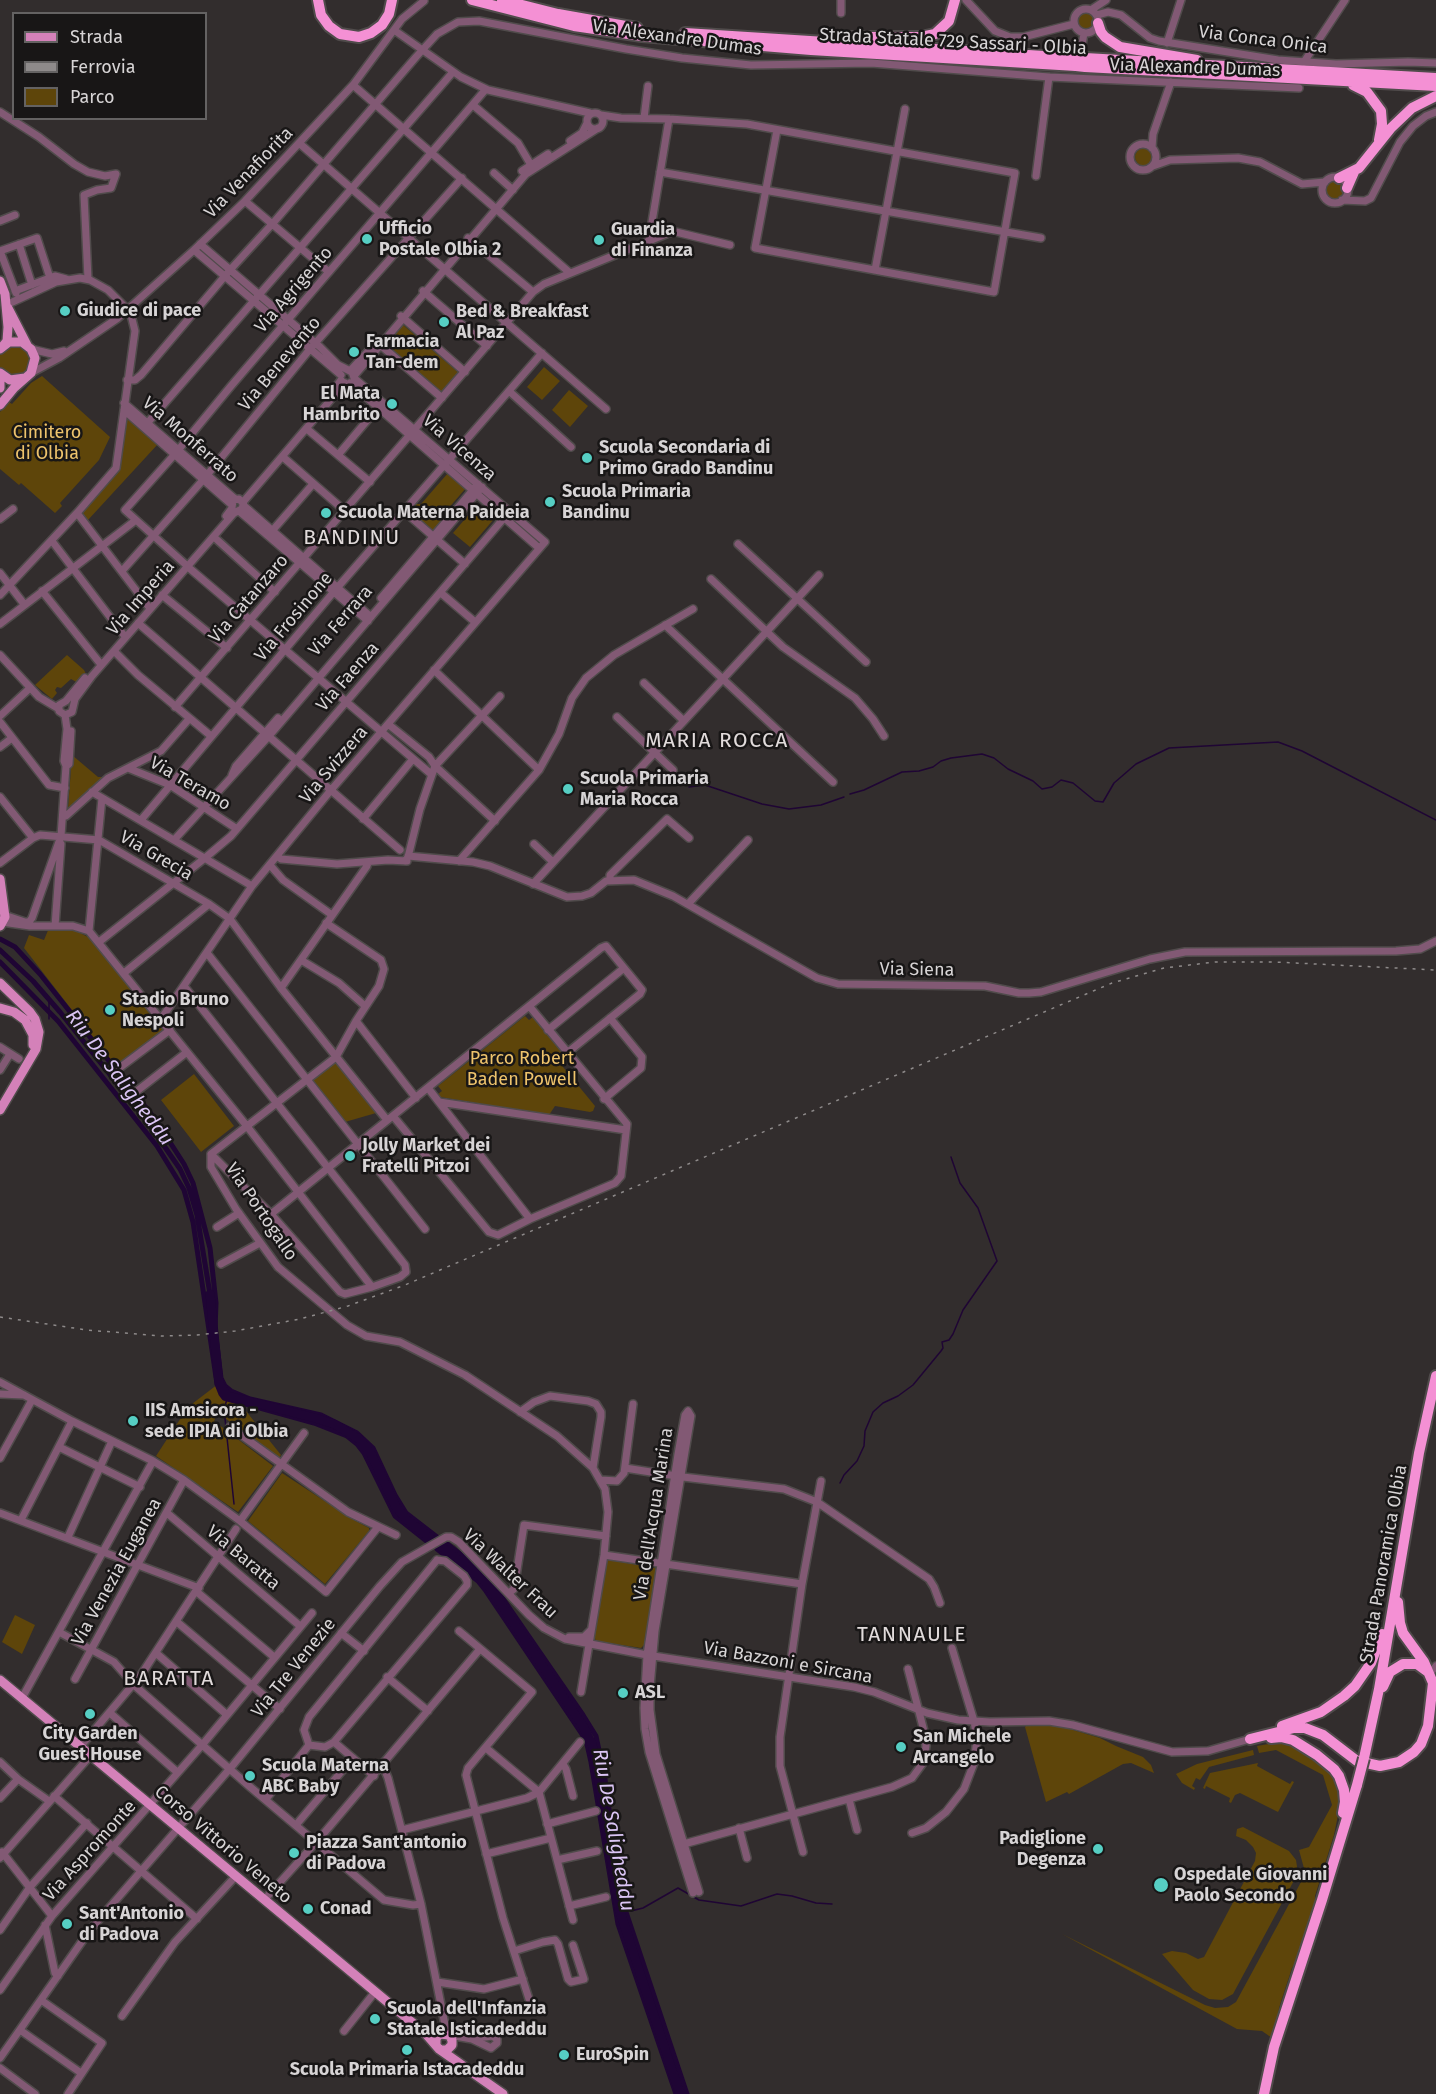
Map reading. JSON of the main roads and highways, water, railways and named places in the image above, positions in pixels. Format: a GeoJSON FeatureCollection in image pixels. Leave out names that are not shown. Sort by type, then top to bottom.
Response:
{"type":"FeatureCollection","features":[{"type":"Feature","properties":{"kind":"highway"},"geometry":{"type":"LineString","coordinates":[[318,0],[321,15],[329,26],[347,36],[359,37],[371,33],[382,25],[389,14],[392,0]]}},
{"type":"Feature","properties":{"kind":"highway","name":"Strada Statale 729 Sassari - Olbia"},"geometry":{"type":"LineString","coordinates":[[472,0],[574,26],[642,36],[811,50],[1436,86]]}},
{"type":"Feature","properties":{"kind":"highway"},"geometry":{"type":"LineString","coordinates":[[768,38],[929,36],[949,21],[955,0]]}},
{"type":"Feature","properties":{"kind":"highway","name":"Strada Statale 729 Sassari - Olbia"},"geometry":{"type":"LineString","coordinates":[[507,1],[558,14],[637,28],[1081,65],[1250,69],[1436,78]]}},
{"type":"Feature","properties":{"kind":"highway"},"geometry":{"type":"LineString","coordinates":[[1095,16],[1105,37],[1120,47],[1250,69]]}},
{"type":"Feature","properties":{"kind":"highway"},"geometry":{"type":"LineString","coordinates":[[1335,81],[1358,87],[1367,92],[1375,101],[1381,111],[1382,124],[1381,135],[1376,146]]}},
{"type":"Feature","properties":{"kind":"highway"},"geometry":{"type":"LineString","coordinates":[[1339,178],[1354,172],[1365,162],[1391,128],[1412,108],[1436,96]]}},
{"type":"Feature","properties":{"kind":"highway"},"geometry":{"type":"LineString","coordinates":[[1345,194],[1354,172]]}},
{"type":"Feature","properties":{"kind":"highway","name":"Strada Panoramica Olbia"},"geometry":{"type":"LineString","coordinates":[[1333,1864],[1357,1785],[1370,1730],[1419,1453],[1436,1376]]}},
{"type":"Feature","properties":{"kind":"highway"},"geometry":{"type":"LineString","coordinates":[[1250,1739],[1321,1712],[1332,1706],[1355,1686],[1378,1649],[1403,1546]]}},
{"type":"Feature","properties":{"kind":"highway"},"geometry":{"type":"LineString","coordinates":[[1250,1739],[1294,1728],[1305,1728],[1323,1735],[1357,1761],[1380,1766],[1399,1762],[1414,1752],[1426,1735],[1433,1695],[1433,1670],[1424,1662],[1403,1632],[1399,1616],[1398,1578]]}},
{"type":"Feature","properties":{"kind":"highway"},"geometry":{"type":"LineString","coordinates":[[1370,1730],[1378,1713],[1383,1686],[1390,1672],[1396,1667],[1409,1663],[1433,1670]]}},
{"type":"Feature","properties":{"kind":"highway"},"geometry":{"type":"LineString","coordinates":[[1250,1739],[1281,1737],[1293,1740],[1317,1755],[1339,1776],[1346,1802],[1333,1864],[1280,2026],[1264,2094]]}},
{"type":"Feature","properties":{"kind":"main road"},"geometry":{"type":"LineString","coordinates":[[0,281],[8,335],[2,347]]}},
{"type":"Feature","properties":{"kind":"main road"},"geometry":{"type":"LineString","coordinates":[[0,405],[28,376],[33,369],[35,358],[4,298]]}},
{"type":"Feature","properties":{"kind":"main road"},"geometry":{"type":"LineString","coordinates":[[2,347],[15,341],[29,347]]}},
{"type":"Feature","properties":{"kind":"main road"},"geometry":{"type":"LineString","coordinates":[[0,373],[10,380],[28,376]]}},
{"type":"Feature","properties":{"kind":"main road"},"geometry":{"type":"LineString","coordinates":[[0,379],[0,387]]}},
{"type":"Feature","properties":{"kind":"main road"},"geometry":{"type":"LineString","coordinates":[[0,879],[2,914]]}},
{"type":"Feature","properties":{"kind":"main road"},"geometry":{"type":"LineString","coordinates":[[0,983],[30,1012],[39,1032],[36,1049],[0,1110]]}},
{"type":"Feature","properties":{"kind":"main road"},"geometry":{"type":"LineString","coordinates":[[0,1008],[15,1012],[25,1020],[31,1030],[33,1041],[27,1067]]}},
{"type":"Feature","properties":{"kind":"main road","name":"Corso Vittorio Veneto"},"geometry":{"type":"LineString","coordinates":[[0,1680],[426,2034],[444,2039],[466,2067],[503,2094]]}},
{"type":"Feature","properties":{"kind":"waterway"},"geometry":{"type":"LineString","coordinates":[[850,794],[902,772],[919,771],[951,758],[982,754],[994,758],[1008,769],[1033,781],[1042,789],[1052,787],[1061,780],[1073,783],[1095,801],[1103,802],[1114,783],[1136,764],[1169,748],[1278,742],[1302,751],[1436,820]]}},
{"type":"Feature","properties":{"kind":"waterway"},"geometry":{"type":"LineString","coordinates":[[689,787],[705,785],[762,804],[789,809],[821,805],[844,797]]}},
{"type":"Feature","properties":{"kind":"waterway","name":"Riu De Saligheddu"},"geometry":{"type":"LineString","coordinates":[[0,939],[15,947],[40,974],[155,1119],[184,1164],[193,1183],[210,1248],[216,1303],[215,1329],[221,1378],[225,1386],[250,1399],[321,1415],[357,1433],[373,1448],[406,1513],[437,1537],[429,1543],[395,1516],[364,1453],[347,1436],[314,1423],[224,1398],[221,1394],[217,1384],[193,1222],[184,1190],[157,1146],[58,1021],[0,962]]}},
{"type":"Feature","properties":{"kind":"waterway","name":"Riu De Saligheddu"},"geometry":{"type":"LineString","coordinates":[[0,950],[33,981],[60,1012],[147,1121],[180,1169],[189,1188],[197,1215],[210,1294]]}},
{"type":"Feature","properties":{"kind":"waterway","name":"Riu De Saligheddu"},"geometry":{"type":"LineString","coordinates":[[49,999],[49,1019]]}},
{"type":"Feature","properties":{"kind":"waterway"},"geometry":{"type":"LineString","coordinates":[[840,1483],[857,1461],[864,1446],[865,1431],[873,1412],[883,1403],[913,1385],[941,1351],[942,1342],[949,1340],[963,1310],[997,1261],[978,1208],[960,1183],[951,1157]]}},
{"type":"Feature","properties":{"kind":"waterway","name":"Riu De Saligheddu"},"geometry":{"type":"LineString","coordinates":[[210,1294],[219,1383],[228,1396],[334,1424],[359,1439],[371,1454],[396,1507],[407,1520],[481,1577],[583,1726],[592,1744],[596,1763],[619,1909],[680,2094]]}},
{"type":"Feature","properties":{"kind":"waterway"},"geometry":{"type":"LineString","coordinates":[[228,1396],[224,1409],[234,1504]]}},
{"type":"Feature","properties":{"kind":"waterway","name":"Riu De Saligheddu"},"geometry":{"type":"LineString","coordinates":[[676,2094],[618,1924],[586,1740],[486,1591],[478,1581],[437,1549],[446,1543],[482,1571],[492,1583],[596,1736],[626,1912],[687,2094]]}},
{"type":"Feature","properties":{"kind":"waterway"},"geometry":{"type":"LineString","coordinates":[[631,1911],[643,1908],[678,1888],[699,1900],[741,1906],[777,1894],[816,1903],[832,1904]]}},
{"type":"Feature","properties":{"kind":"railway"},"geometry":{"type":"LineString","coordinates":[[0,1317],[87,1330],[161,1336],[235,1331],[300,1319],[348,1306],[405,1285],[1112,983],[1164,968],[1215,962],[1275,962],[1436,970]]}},
{"type":"Feature","properties":{"kind":"place","name":"Ufficio Postale Olbia 2"},"geometry":{"type":"Point","coordinates":[367,239]}},
{"type":"Feature","properties":{"kind":"place","name":"Guardia di Finanza"},"geometry":{"type":"Point","coordinates":[599,240]}},
{"type":"Feature","properties":{"kind":"place","name":"Giudice di pace"},"geometry":{"type":"Point","coordinates":[65,311]}},
{"type":"Feature","properties":{"kind":"place","name":"Bed & Breakfast Al Paz"},"geometry":{"type":"Point","coordinates":[444,322]}},
{"type":"Feature","properties":{"kind":"place","name":"Farmacia Tan-dem"},"geometry":{"type":"Point","coordinates":[354,352]}},
{"type":"Feature","properties":{"kind":"place","name":"El Mata Hambrito"},"geometry":{"type":"Point","coordinates":[392,404]}},
{"type":"Feature","properties":{"kind":"place","name":"Scuola Secondaria di Primo Grado Bandinu"},"geometry":{"type":"Point","coordinates":[587,458]}},
{"type":"Feature","properties":{"kind":"place","name":"Scuola Primaria Bandinu"},"geometry":{"type":"Point","coordinates":[550,502]}},
{"type":"Feature","properties":{"kind":"place","name":"Scuola Materna Paideia"},"geometry":{"type":"Point","coordinates":[326,513]}},
{"type":"Feature","properties":{"kind":"place","name":"Scuola Primaria Maria Rocca"},"geometry":{"type":"Point","coordinates":[568,789]}},
{"type":"Feature","properties":{"kind":"place","name":"Stadio Bruno Nespoli"},"geometry":{"type":"Point","coordinates":[110,1010]}},
{"type":"Feature","properties":{"kind":"place","name":"Jolly Market dei Fratelli Pitzoi"},"geometry":{"type":"Point","coordinates":[350,1156]}},
{"type":"Feature","properties":{"kind":"place","name":"IIS Amsicora - sede IPIA di Olbia"},"geometry":{"type":"Point","coordinates":[133,1421]}},
{"type":"Feature","properties":{"kind":"place","name":"ASL"},"geometry":{"type":"Point","coordinates":[623,1693]}},
{"type":"Feature","properties":{"kind":"place","name":"City Garden Guest House"},"geometry":{"type":"Point","coordinates":[90,1714]}},
{"type":"Feature","properties":{"kind":"place","name":"San Michele Arcangelo"},"geometry":{"type":"Point","coordinates":[901,1747]}},
{"type":"Feature","properties":{"kind":"place","name":"Scuola Materna ABC Baby"},"geometry":{"type":"Point","coordinates":[250,1776]}},
{"type":"Feature","properties":{"kind":"place","name":"Padiglione Degenza"},"geometry":{"type":"Point","coordinates":[1098,1849]}},
{"type":"Feature","properties":{"kind":"place","name":"Piazza Sant'antonio di Padova"},"geometry":{"type":"Point","coordinates":[294,1853]}},
{"type":"Feature","properties":{"kind":"place","name":"Ospedale Giovanni Paolo Secondo"},"geometry":{"type":"Point","coordinates":[1161,1885]}},
{"type":"Feature","properties":{"kind":"place","name":"Conad"},"geometry":{"type":"Point","coordinates":[308,1909]}},
{"type":"Feature","properties":{"kind":"place","name":"Sant'Antonio di Padova"},"geometry":{"type":"Point","coordinates":[67,1924]}},
{"type":"Feature","properties":{"kind":"place","name":"Scuola dell'Infanzia Statale Isticadeddu"},"geometry":{"type":"Point","coordinates":[375,2019]}},
{"type":"Feature","properties":{"kind":"place","name":"Scuola Primaria Istacadeddu"},"geometry":{"type":"Point","coordinates":[407,2050]}},
{"type":"Feature","properties":{"kind":"place","name":"EuroSpin"},"geometry":{"type":"Point","coordinates":[564,2055]}},
{"type":"Feature","properties":{"kind":"district","name":"BANDINU"},"geometry":{"type":"Point","coordinates":[352,538]}},
{"type":"Feature","properties":{"kind":"district","name":"MARIA ROCCA"},"geometry":{"type":"Point","coordinates":[717,741]}},
{"type":"Feature","properties":{"kind":"district","name":"TANNAULE"},"geometry":{"type":"Point","coordinates":[912,1635]}},
{"type":"Feature","properties":{"kind":"district","name":"BARATTA"},"geometry":{"type":"Point","coordinates":[169,1679]}},
{"type":"Feature","properties":{"kind":"park label","name":"Cimitero di Olbia"},"geometry":{"type":"Point","coordinates":[47,443]}},
{"type":"Feature","properties":{"kind":"park label","name":"Parco Robert Baden Powell"},"geometry":{"type":"Point","coordinates":[522,1069]}}]}
